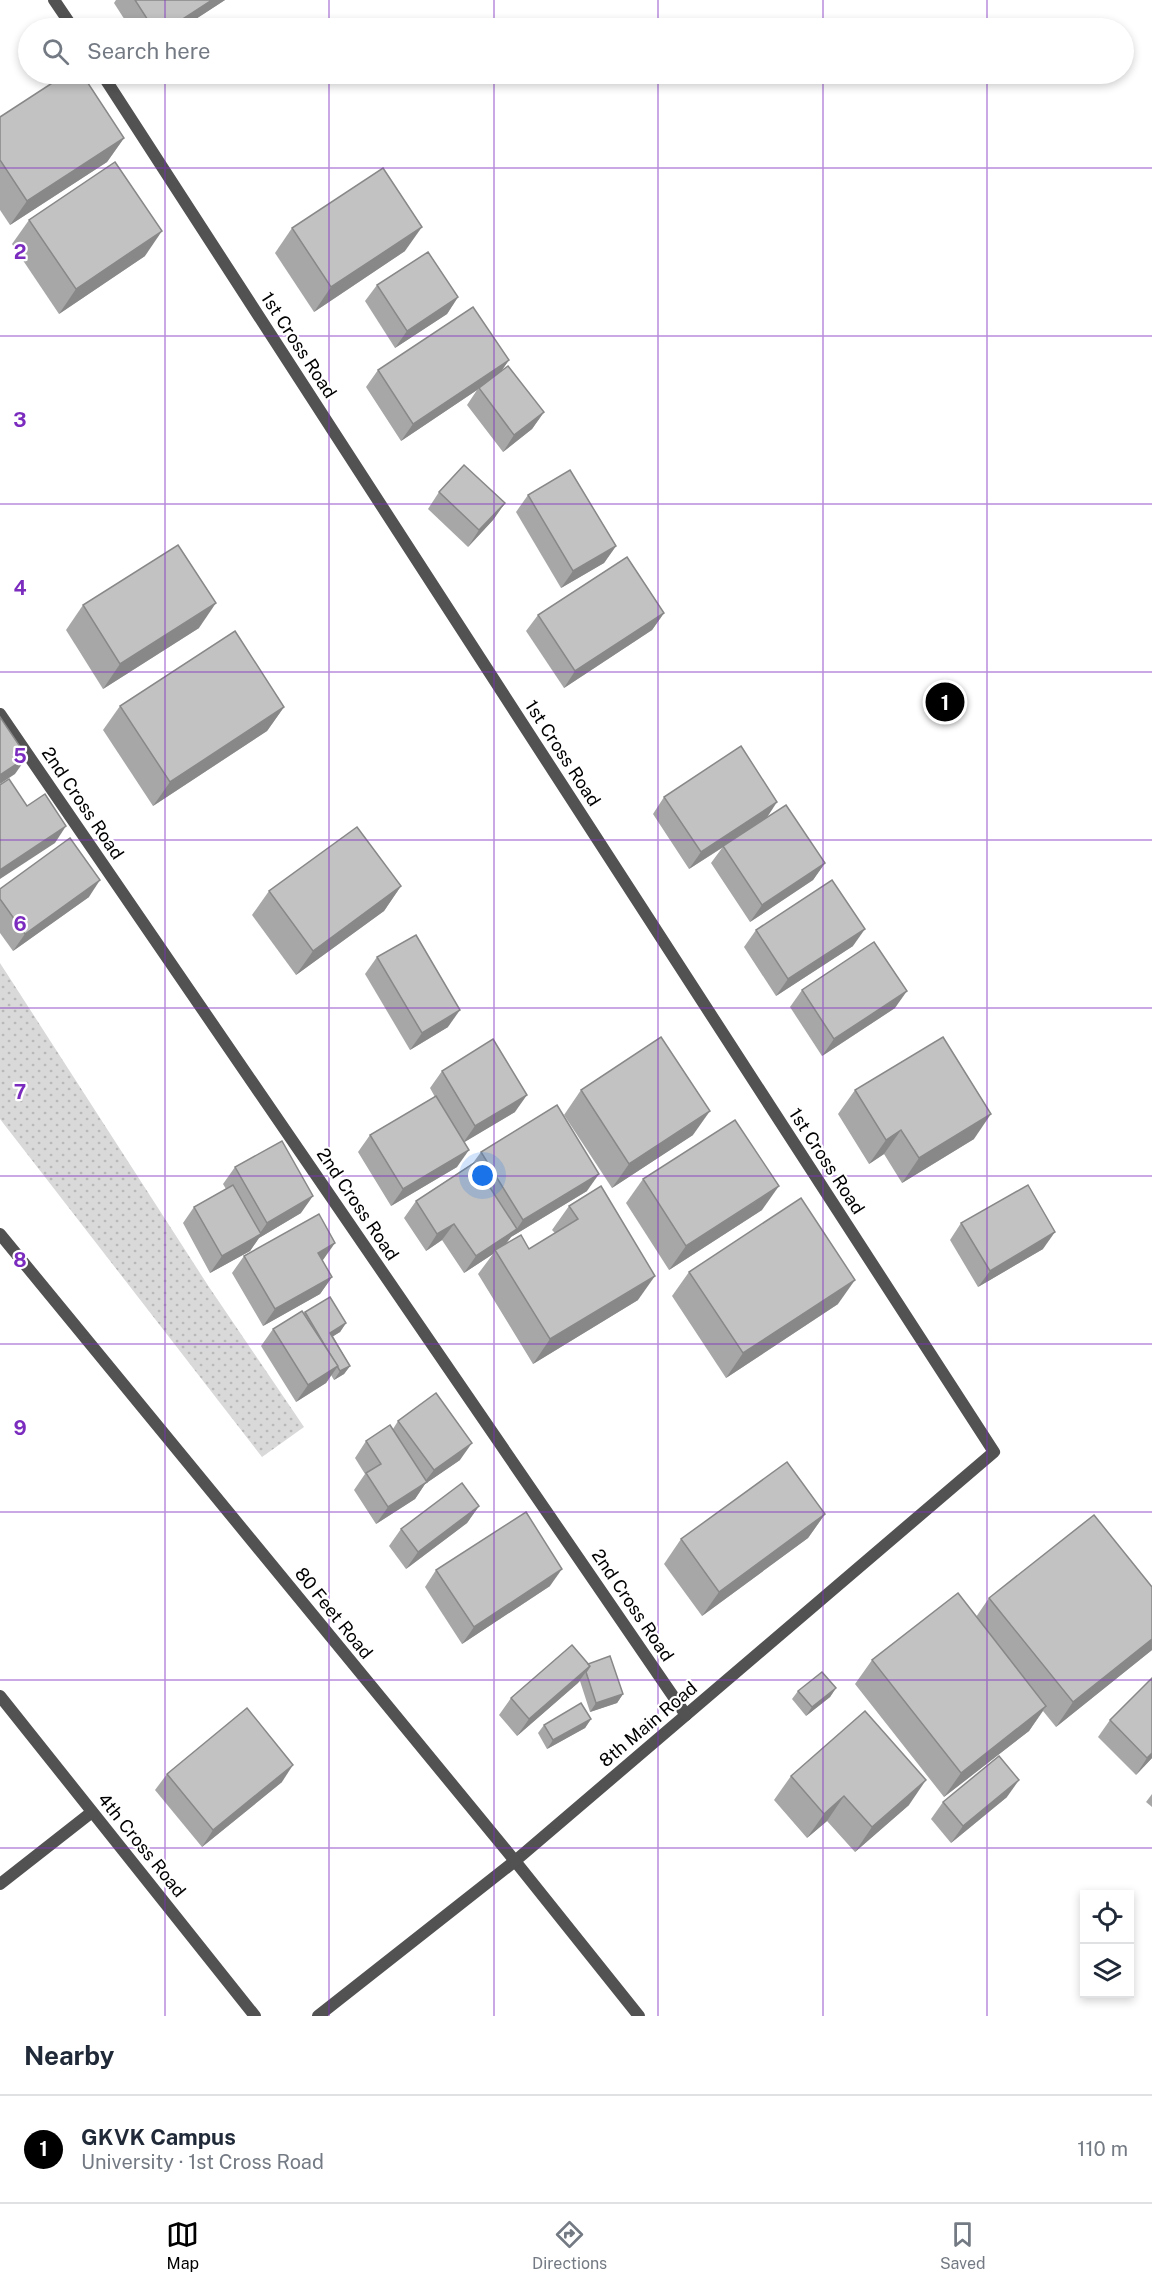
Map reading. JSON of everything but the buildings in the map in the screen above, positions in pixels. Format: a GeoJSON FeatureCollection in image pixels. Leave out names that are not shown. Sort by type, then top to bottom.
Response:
{"type":"FeatureCollection","features":[{"type":"Feature","properties":{"kind":"street"},"geometry":{"type":"LineString","coordinates":[[54,0],[66,18]]}},
{"type":"Feature","properties":{"kind":"street","name":"1st Cross Road"},"geometry":{"type":"LineString","coordinates":[[108,84],[994,1452]]}},
{"type":"Feature","properties":{"kind":"street","name":"2nd Cross Road"},"geometry":{"type":"LineString","coordinates":[[0,714],[686,1715]]}},
{"type":"Feature","properties":{"kind":"street","name":"80 Feet Road"},"geometry":{"type":"LineString","coordinates":[[0,1234],[515,1861],[639,2016]]}},
{"type":"Feature","properties":{"kind":"street","name":"8th Main Road"},"geometry":{"type":"LineString","coordinates":[[318,2016],[515,1861],[994,1452]]}},
{"type":"Feature","properties":{"kind":"street","name":"4th Cross Road"},"geometry":{"type":"LineString","coordinates":[[0,1696],[255,2016]]}},
{"type":"Feature","properties":{"kind":"street"},"geometry":{"type":"LineString","coordinates":[[0,1884],[92,1812]]}},
{"type":"Feature","properties":{"kind":"shaded area"},"geometry":{"type":"Polygon","coordinates":[[[0,963],[209,1287],[304,1427],[262,1457],[0,1119],[0,963]]]}},
{"type":"Feature","properties":{"kind":"place","name":"GKVK Campus"},"geometry":{"type":"Point","coordinates":[945,702]}}]}
